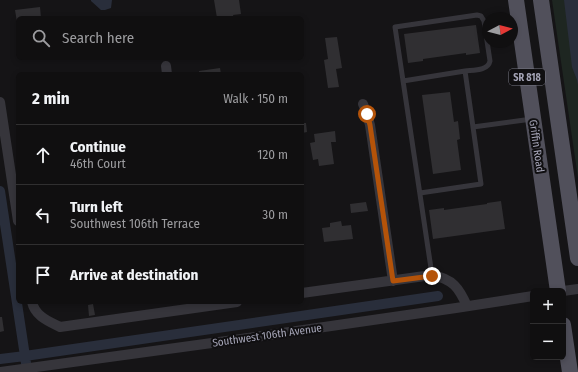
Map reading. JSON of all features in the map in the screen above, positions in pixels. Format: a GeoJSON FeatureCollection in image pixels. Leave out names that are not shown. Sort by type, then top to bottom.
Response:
{"type":"FeatureCollection","features":[{"type":"Feature","properties":{"kind":"main road","name":"Griffin Road"},"geometry":{"type":"LineString","coordinates":[[516,0],[558,288]]}},
{"type":"Feature","properties":{"kind":"main road","name":"SR 818"},"geometry":{"type":"LineString","coordinates":[[541,0],[578,258]]}},
{"type":"Feature","properties":{"kind":"main road"},"geometry":{"type":"LineString","coordinates":[[566,345],[570,372]]}},
{"type":"Feature","properties":{"kind":"street"},"geometry":{"type":"LineString","coordinates":[[0,102],[16,208]]}},
{"type":"Feature","properties":{"kind":"street"},"geometry":{"type":"LineString","coordinates":[[363,104],[370,125],[393,281]]}},
{"type":"Feature","properties":{"kind":"street"},"geometry":{"type":"LineString","coordinates":[[304,293],[432,276],[447,279],[455,285],[467,306]]}},
{"type":"Feature","properties":{"kind":"street"},"geometry":{"type":"LineString","coordinates":[[566,291],[578,289]]}},
{"type":"Feature","properties":{"kind":"street","name":"Southwest 106th Avenue"},"geometry":{"type":"LineString","coordinates":[[0,372],[530,296]]}},
{"type":"Feature","properties":{"kind":"street"},"geometry":{"type":"LineString","coordinates":[[32,304],[38,315],[60,327],[203,304]]}},
{"type":"Feature","properties":{"kind":"lane"},"geometry":{"type":"LineString","coordinates":[[403,81],[486,68],[490,61],[484,20],[481,16],[478,15],[395,27],[403,81],[420,193],[432,276]]}},
{"type":"Feature","properties":{"kind":"lane"},"geometry":{"type":"LineString","coordinates":[[420,193],[480,184],[465,71]]}},
{"type":"Feature","properties":{"kind":"lane"},"geometry":{"type":"LineString","coordinates":[[473,127],[533,118]]}},
{"type":"Feature","properties":{"kind":"shaded area"},"geometry":{"type":"Polygon","coordinates":[[[552,0],[578,0],[578,178],[552,0]]]}},
{"type":"Feature","properties":{"kind":"water"},"geometry":{"type":"Polygon","coordinates":[[[91,0],[112,0],[111,8],[101,10],[91,0]]]}},
{"type":"Feature","properties":{"kind":"water"},"geometry":{"type":"Polygon","coordinates":[[[564,0],[578,0],[578,85],[572,67],[564,0]]]}},
{"type":"Feature","properties":{"kind":"building"},"geometry":{"type":"Polygon","coordinates":[[[214,0],[239,0],[241,14],[233,16],[217,16],[214,0]]]}},
{"type":"Feature","properties":{"kind":"building"},"geometry":{"type":"Polygon","coordinates":[[[40,7],[41,16],[16,16],[15,10],[40,7]]]}},
{"type":"Feature","properties":{"kind":"building"},"geometry":{"type":"Polygon","coordinates":[[[476,25],[480,53],[466,55],[466,53],[423,59],[423,61],[408,63],[404,34],[476,25]]]}},
{"type":"Feature","properties":{"kind":"building"},"geometry":{"type":"Polygon","coordinates":[[[337,37],[342,68],[336,69],[339,87],[328,88],[324,60],[328,59],[325,38],[337,37]]]}},
{"type":"Feature","properties":{"kind":"building"},"geometry":{"type":"Polygon","coordinates":[[[220,68],[221,72],[199,72],[220,68]]]}},
{"type":"Feature","properties":{"kind":"building"},"geometry":{"type":"Polygon","coordinates":[[[450,92],[454,122],[458,121],[460,139],[457,140],[461,170],[433,174],[422,95],[450,92]]]}},
{"type":"Feature","properties":{"kind":"building"},"geometry":{"type":"Polygon","coordinates":[[[304,123],[306,123],[307,132],[304,133],[304,123]]]}},
{"type":"Feature","properties":{"kind":"building"},"geometry":{"type":"Polygon","coordinates":[[[335,131],[336,142],[331,142],[334,164],[319,166],[318,159],[313,160],[310,143],[315,142],[314,134],[335,131]]]}},
{"type":"Feature","properties":{"kind":"building"},"geometry":{"type":"Polygon","coordinates":[[[501,201],[505,229],[433,239],[429,210],[444,208],[444,210],[501,201]]]}},
{"type":"Feature","properties":{"kind":"building"},"geometry":{"type":"Polygon","coordinates":[[[366,202],[368,211],[351,213],[350,204],[366,202]]]}},
{"type":"Feature","properties":{"kind":"building"},"geometry":{"type":"Polygon","coordinates":[[[341,221],[342,226],[351,225],[353,239],[324,242],[322,228],[330,227],[330,223],[341,221]]]}},
{"type":"Feature","properties":{"kind":"building"},"geometry":{"type":"Polygon","coordinates":[[[93,304],[95,315],[89,316],[88,305],[93,304]]]}},
{"type":"Feature","properties":{"kind":"building"},"geometry":{"type":"Polygon","coordinates":[[[0,317],[2,317],[4,331],[0,332],[0,317]]]}},
{"type":"Feature","properties":{"kind":"waterway"},"geometry":{"type":"LineString","coordinates":[[0,191],[16,297]]}},
{"type":"Feature","properties":{"kind":"waterway"},"geometry":{"type":"LineString","coordinates":[[17,304],[25,356],[438,296]]}},
{"type":"Feature","properties":{"kind":"waterway"},"geometry":{"type":"LineString","coordinates":[[0,359],[25,356],[26,363]]}},
{"type":"Feature","properties":{"kind":"route"},"geometry":{"type":"LineString","coordinates":[[367,114],[370,125],[393,281],[432,276]]}}]}
